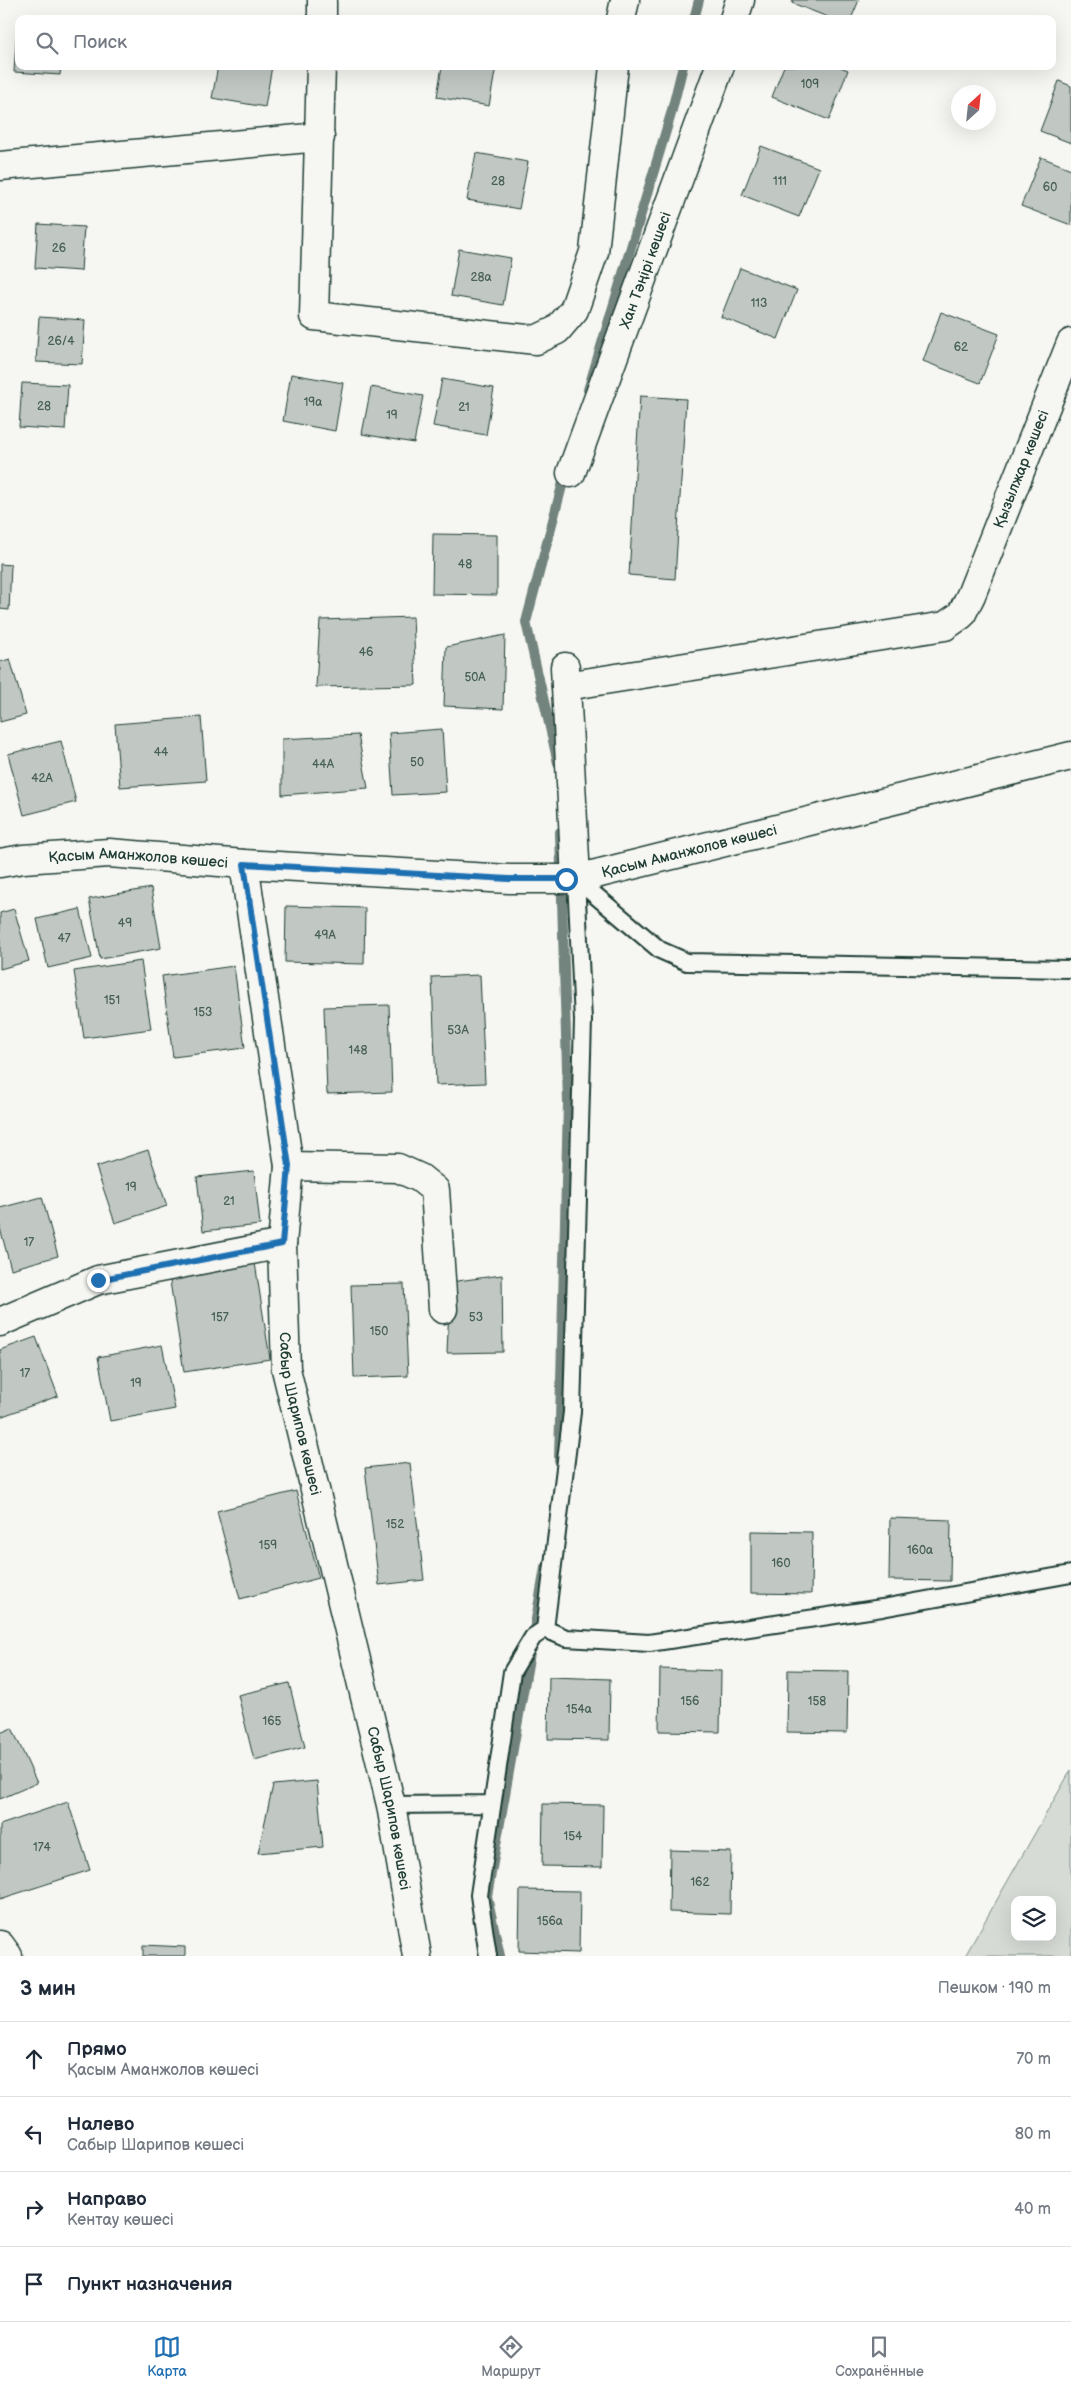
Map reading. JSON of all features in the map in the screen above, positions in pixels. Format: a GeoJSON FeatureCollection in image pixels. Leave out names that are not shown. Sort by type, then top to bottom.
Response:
{"type":"FeatureCollection","features":[{"type":"Feature","properties":{"kind":"street"},"geometry":{"type":"LineString","coordinates":[[322,0],[322,15]]}},
{"type":"Feature","properties":{"kind":"street"},"geometry":{"type":"LineString","coordinates":[[621,15],[625,0]]}},
{"type":"Feature","properties":{"kind":"street"},"geometry":{"type":"LineString","coordinates":[[735,15],[740,0]]}},
{"type":"Feature","properties":{"kind":"street"},"geometry":{"type":"LineString","coordinates":[[321,70],[314,316],[536,340],[558,330],[574,310],[594,252],[614,70]]}},
{"type":"Feature","properties":{"kind":"street","name":"Хан Тәңірі көшесі"},"geometry":{"type":"LineString","coordinates":[[571,473],[719,70]]}},
{"type":"Feature","properties":{"kind":"street"},"geometry":{"type":"LineString","coordinates":[[0,166],[320,136]]}},
{"type":"Feature","properties":{"kind":"street","name":"Қызылжар көшесі"},"geometry":{"type":"LineString","coordinates":[[571,879],[565,676],[945,626],[961,615],[971,595],[1071,343]]}},
{"type":"Feature","properties":{"kind":"street","name":"Қасым Аманжолов көшесі"},"geometry":{"type":"LineString","coordinates":[[0,863],[23,858],[109,853],[244,864],[509,879],[571,879],[1071,756]]}},
{"type":"Feature","properties":{"kind":"street","name":"Сабыр Шарипов көшесі"},"geometry":{"type":"LineString","coordinates":[[244,864],[289,1166],[282,1244],[286,1369],[391,1805],[417,1956]]}},
{"type":"Feature","properties":{"kind":"street"},"geometry":{"type":"LineString","coordinates":[[289,1166],[398,1168],[420,1178],[435,1190],[443,1309]]}},
{"type":"Feature","properties":{"kind":"street"},"geometry":{"type":"LineString","coordinates":[[0,1322],[98,1280],[282,1244]]}},
{"type":"Feature","properties":{"kind":"street"},"geometry":{"type":"LineString","coordinates":[[0,1945],[8,1956]]}},
{"type":"Feature","properties":{"kind":"lane"},"geometry":{"type":"LineString","coordinates":[[571,879],[660,950],[688,962],[1071,969]]}},
{"type":"Feature","properties":{"kind":"lane"},"geometry":{"type":"LineString","coordinates":[[488,1956],[479,1895],[491,1804],[512,1672],[533,1637],[545,1629],[572,1412],[583,1020],[571,879]]}},
{"type":"Feature","properties":{"kind":"lane"},"geometry":{"type":"LineString","coordinates":[[545,1629],[566,1638],[649,1643],[882,1608],[1071,1574]]}},
{"type":"Feature","properties":{"kind":"lane"},"geometry":{"type":"LineString","coordinates":[[391,1805],[491,1804]]}},
{"type":"Feature","properties":{"kind":"shaded area"},"geometry":{"type":"Polygon","coordinates":[[[1071,1770],[1071,1956],[965,1956],[1071,1770]]]}},
{"type":"Feature","properties":{"kind":"building"},"geometry":{"type":"Polygon","coordinates":[[[793,0],[859,0],[853,15],[823,15],[792,3],[793,0]]]}},
{"type":"Feature","properties":{"kind":"building"},"geometry":{"type":"Polygon","coordinates":[[[15,57],[15,70],[61,70],[60,75],[14,72],[15,57]]]}},
{"type":"Feature","properties":{"kind":"building"},"geometry":{"type":"Polygon","coordinates":[[[217,70],[271,70],[265,107],[212,98],[217,70]]]}},
{"type":"Feature","properties":{"kind":"building"},"geometry":{"type":"Polygon","coordinates":[[[441,70],[495,70],[489,106],[437,97],[441,70]]]}},
{"type":"Feature","properties":{"kind":"building"},"geometry":{"type":"Polygon","coordinates":[[[782,70],[848,70],[829,120],[772,97],[782,70]]]}},
{"type":"Feature","properties":{"kind":"building"},"geometry":{"type":"Polygon","coordinates":[[[1059,81],[1071,86],[1071,143],[1040,131],[1059,81]]]}},
{"type":"Feature","properties":{"kind":"building"},"geometry":{"type":"Polygon","coordinates":[[[761,146],[819,168],[799,217],[742,195],[761,146]]]}},
{"type":"Feature","properties":{"kind":"building"},"geometry":{"type":"Polygon","coordinates":[[[476,153],[528,162],[519,209],[467,200],[476,153]]]}},
{"type":"Feature","properties":{"kind":"building"},"geometry":{"type":"Polygon","coordinates":[[[1041,157],[1071,169],[1071,225],[1021,206],[1041,157]]]}},
{"type":"Feature","properties":{"kind":"building"},"geometry":{"type":"Polygon","coordinates":[[[38,224],[84,227],[81,271],[35,268],[38,224]]]}},
{"type":"Feature","properties":{"kind":"building"},"geometry":{"type":"Polygon","coordinates":[[[459,249],[511,258],[503,305],[451,296],[459,249]]]}},
{"type":"Feature","properties":{"kind":"building"},"geometry":{"type":"Polygon","coordinates":[[[740,268],[797,290],[778,339],[721,317],[740,268]]]}},
{"type":"Feature","properties":{"kind":"building"},"geometry":{"type":"Polygon","coordinates":[[[941,312],[999,334],[980,383],[923,361],[941,312]]]}},
{"type":"Feature","properties":{"kind":"building"},"geometry":{"type":"Polygon","coordinates":[[[39,317],[85,320],[82,364],[36,362],[39,317]]]}},
{"type":"Feature","properties":{"kind":"building"},"geometry":{"type":"Polygon","coordinates":[[[291,374],[343,383],[335,431],[283,421],[291,374]]]}},
{"type":"Feature","properties":{"kind":"building"},"geometry":{"type":"Polygon","coordinates":[[[442,379],[494,388],[486,435],[433,426],[442,379]]]}},
{"type":"Feature","properties":{"kind":"building"},"geometry":{"type":"Polygon","coordinates":[[[22,383],[68,385],[65,430],[19,427],[22,383]]]}},
{"type":"Feature","properties":{"kind":"building"},"geometry":{"type":"Polygon","coordinates":[[[371,387],[423,396],[414,443],[362,434],[371,387]]]}},
{"type":"Feature","properties":{"kind":"building"},"geometry":{"type":"Polygon","coordinates":[[[640,396],[686,399],[675,579],[629,575],[640,396]]]}},
{"type":"Feature","properties":{"kind":"building"},"geometry":{"type":"Polygon","coordinates":[[[433,534],[497,535],[497,595],[432,594],[433,534]]]}},
{"type":"Feature","properties":{"kind":"building"},"geometry":{"type":"Polygon","coordinates":[[[0,564],[11,565],[9,610],[0,609],[0,564]]]}},
{"type":"Feature","properties":{"kind":"building"},"geometry":{"type":"Polygon","coordinates":[[[413,617],[416,685],[316,687],[320,620],[413,617]]]}},
{"type":"Feature","properties":{"kind":"building"},"geometry":{"type":"Polygon","coordinates":[[[505,635],[503,709],[444,706],[446,647],[505,635]]]}},
{"type":"Feature","properties":{"kind":"building"},"geometry":{"type":"Polygon","coordinates":[[[10,659],[26,715],[0,722],[0,662],[10,659]]]}},
{"type":"Feature","properties":{"kind":"building"},"geometry":{"type":"Polygon","coordinates":[[[201,717],[206,781],[120,787],[115,724],[201,717]]]}},
{"type":"Feature","properties":{"kind":"building"},"geometry":{"type":"Polygon","coordinates":[[[442,729],[446,792],[393,795],[389,733],[442,729]]]}},
{"type":"Feature","properties":{"kind":"building"},"geometry":{"type":"Polygon","coordinates":[[[358,735],[368,788],[282,795],[282,739],[358,735]]]}},
{"type":"Feature","properties":{"kind":"building"},"geometry":{"type":"Polygon","coordinates":[[[61,741],[76,802],[24,815],[8,754],[61,741]]]}},
{"type":"Feature","properties":{"kind":"building"},"geometry":{"type":"Polygon","coordinates":[[[151,888],[161,948],[100,959],[89,899],[151,888]]]}},
{"type":"Feature","properties":{"kind":"building"},"geometry":{"type":"Polygon","coordinates":[[[286,906],[365,908],[364,964],[285,962],[286,906]]]}},
{"type":"Feature","properties":{"kind":"building"},"geometry":{"type":"Polygon","coordinates":[[[14,909],[29,961],[0,969],[0,913],[14,909]]]}},
{"type":"Feature","properties":{"kind":"building"},"geometry":{"type":"Polygon","coordinates":[[[80,909],[92,958],[48,968],[37,919],[80,909]]]}},
{"type":"Feature","properties":{"kind":"building"},"geometry":{"type":"Polygon","coordinates":[[[141,961],[151,1029],[84,1038],[74,971],[141,961]]]}},
{"type":"Feature","properties":{"kind":"building"},"geometry":{"type":"Polygon","coordinates":[[[234,966],[245,1048],[173,1057],[162,976],[234,966]]]}},
{"type":"Feature","properties":{"kind":"building"},"geometry":{"type":"Polygon","coordinates":[[[480,975],[485,1083],[436,1085],[432,977],[480,975]]]}},
{"type":"Feature","properties":{"kind":"building"},"geometry":{"type":"Polygon","coordinates":[[[389,1005],[392,1092],[327,1094],[324,1007],[389,1005]]]}},
{"type":"Feature","properties":{"kind":"building"},"geometry":{"type":"Polygon","coordinates":[[[148,1150],[167,1206],[115,1223],[96,1167],[148,1150]]]}},
{"type":"Feature","properties":{"kind":"building"},"geometry":{"type":"Polygon","coordinates":[[[254,1171],[260,1225],[203,1231],[197,1177],[254,1171]]]}},
{"type":"Feature","properties":{"kind":"building"},"geometry":{"type":"Polygon","coordinates":[[[42,1197],[58,1256],[11,1269],[0,1228],[0,1208],[42,1197]]]}},
{"type":"Feature","properties":{"kind":"building"},"geometry":{"type":"Polygon","coordinates":[[[255,1263],[270,1359],[184,1372],[169,1275],[255,1263]]]}},
{"type":"Feature","properties":{"kind":"building"},"geometry":{"type":"Polygon","coordinates":[[[502,1275],[503,1352],[447,1353],[450,1282],[502,1275]]]}},
{"type":"Feature","properties":{"kind":"building"},"geometry":{"type":"Polygon","coordinates":[[[404,1284],[408,1376],[354,1378],[351,1285],[404,1284]]]}},
{"type":"Feature","properties":{"kind":"building"},"geometry":{"type":"Polygon","coordinates":[[[36,1337],[58,1396],[0,1417],[0,1350],[36,1337]]]}},
{"type":"Feature","properties":{"kind":"building"},"geometry":{"type":"Polygon","coordinates":[[[162,1345],[175,1409],[110,1421],[98,1357],[162,1345]]]}},
{"type":"Feature","properties":{"kind":"building"},"geometry":{"type":"Polygon","coordinates":[[[410,1463],[424,1580],[379,1585],[365,1468],[410,1463]]]}},
{"type":"Feature","properties":{"kind":"building"},"geometry":{"type":"Polygon","coordinates":[[[296,1491],[319,1578],[240,1599],[217,1511],[296,1491]]]}},
{"type":"Feature","properties":{"kind":"building"},"geometry":{"type":"Polygon","coordinates":[[[890,1518],[951,1520],[950,1581],[889,1580],[890,1518]]]}},
{"type":"Feature","properties":{"kind":"building"},"geometry":{"type":"Polygon","coordinates":[[[751,1531],[812,1532],[811,1594],[751,1593],[751,1531]]]}},
{"type":"Feature","properties":{"kind":"building"},"geometry":{"type":"Polygon","coordinates":[[[660,1669],[721,1671],[720,1732],[659,1731],[660,1669]]]}},
{"type":"Feature","properties":{"kind":"building"},"geometry":{"type":"Polygon","coordinates":[[[788,1670],[848,1671],[847,1733],[787,1732],[788,1670]]]}},
{"type":"Feature","properties":{"kind":"building"},"geometry":{"type":"Polygon","coordinates":[[[549,1677],[610,1679],[609,1740],[548,1739],[549,1677]]]}},
{"type":"Feature","properties":{"kind":"building"},"geometry":{"type":"Polygon","coordinates":[[[289,1683],[305,1747],[254,1760],[238,1695],[289,1683]]]}},
{"type":"Feature","properties":{"kind":"building"},"geometry":{"type":"Polygon","coordinates":[[[12,1728],[37,1783],[0,1799],[0,1733],[12,1728]]]}},
{"type":"Feature","properties":{"kind":"building"},"geometry":{"type":"Polygon","coordinates":[[[317,1781],[323,1847],[258,1853],[273,1785],[317,1781]]]}},
{"type":"Feature","properties":{"kind":"building"},"geometry":{"type":"Polygon","coordinates":[[[68,1802],[90,1870],[0,1899],[0,1825],[68,1802]]]}},
{"type":"Feature","properties":{"kind":"building"},"geometry":{"type":"Polygon","coordinates":[[[543,1804],[603,1805],[602,1867],[542,1866],[543,1804]]]}},
{"type":"Feature","properties":{"kind":"building"},"geometry":{"type":"Polygon","coordinates":[[[670,1850],[731,1852],[730,1914],[669,1912],[670,1850]]]}},
{"type":"Feature","properties":{"kind":"building"},"geometry":{"type":"Polygon","coordinates":[[[520,1890],[580,1891],[579,1953],[519,1951],[520,1890]]]}},
{"type":"Feature","properties":{"kind":"building"},"geometry":{"type":"Polygon","coordinates":[[[143,1945],[185,1947],[185,1956],[143,1956],[143,1945]]]}},
{"type":"Feature","properties":{"kind":"waterway"},"geometry":{"type":"LineString","coordinates":[[695,15],[699,0]]}},
{"type":"Feature","properties":{"kind":"waterway"},"geometry":{"type":"LineString","coordinates":[[588,390],[671,114],[682,70]]}},
{"type":"Feature","properties":{"kind":"waterway"},"geometry":{"type":"LineString","coordinates":[[558,763],[526,622],[566,471]]}},
{"type":"Feature","properties":{"kind":"waterway"},"geometry":{"type":"LineString","coordinates":[[559,1460],[568,1103],[560,832]]}},
{"type":"Feature","properties":{"kind":"waterway"},"geometry":{"type":"LineString","coordinates":[[500,1956],[487,1896],[545,1568]]}},
{"type":"Feature","properties":{"kind":"route"},"geometry":{"type":"LineString","coordinates":[[98,1280],[282,1244],[289,1166],[244,864],[509,879],[566,879]]}}]}
